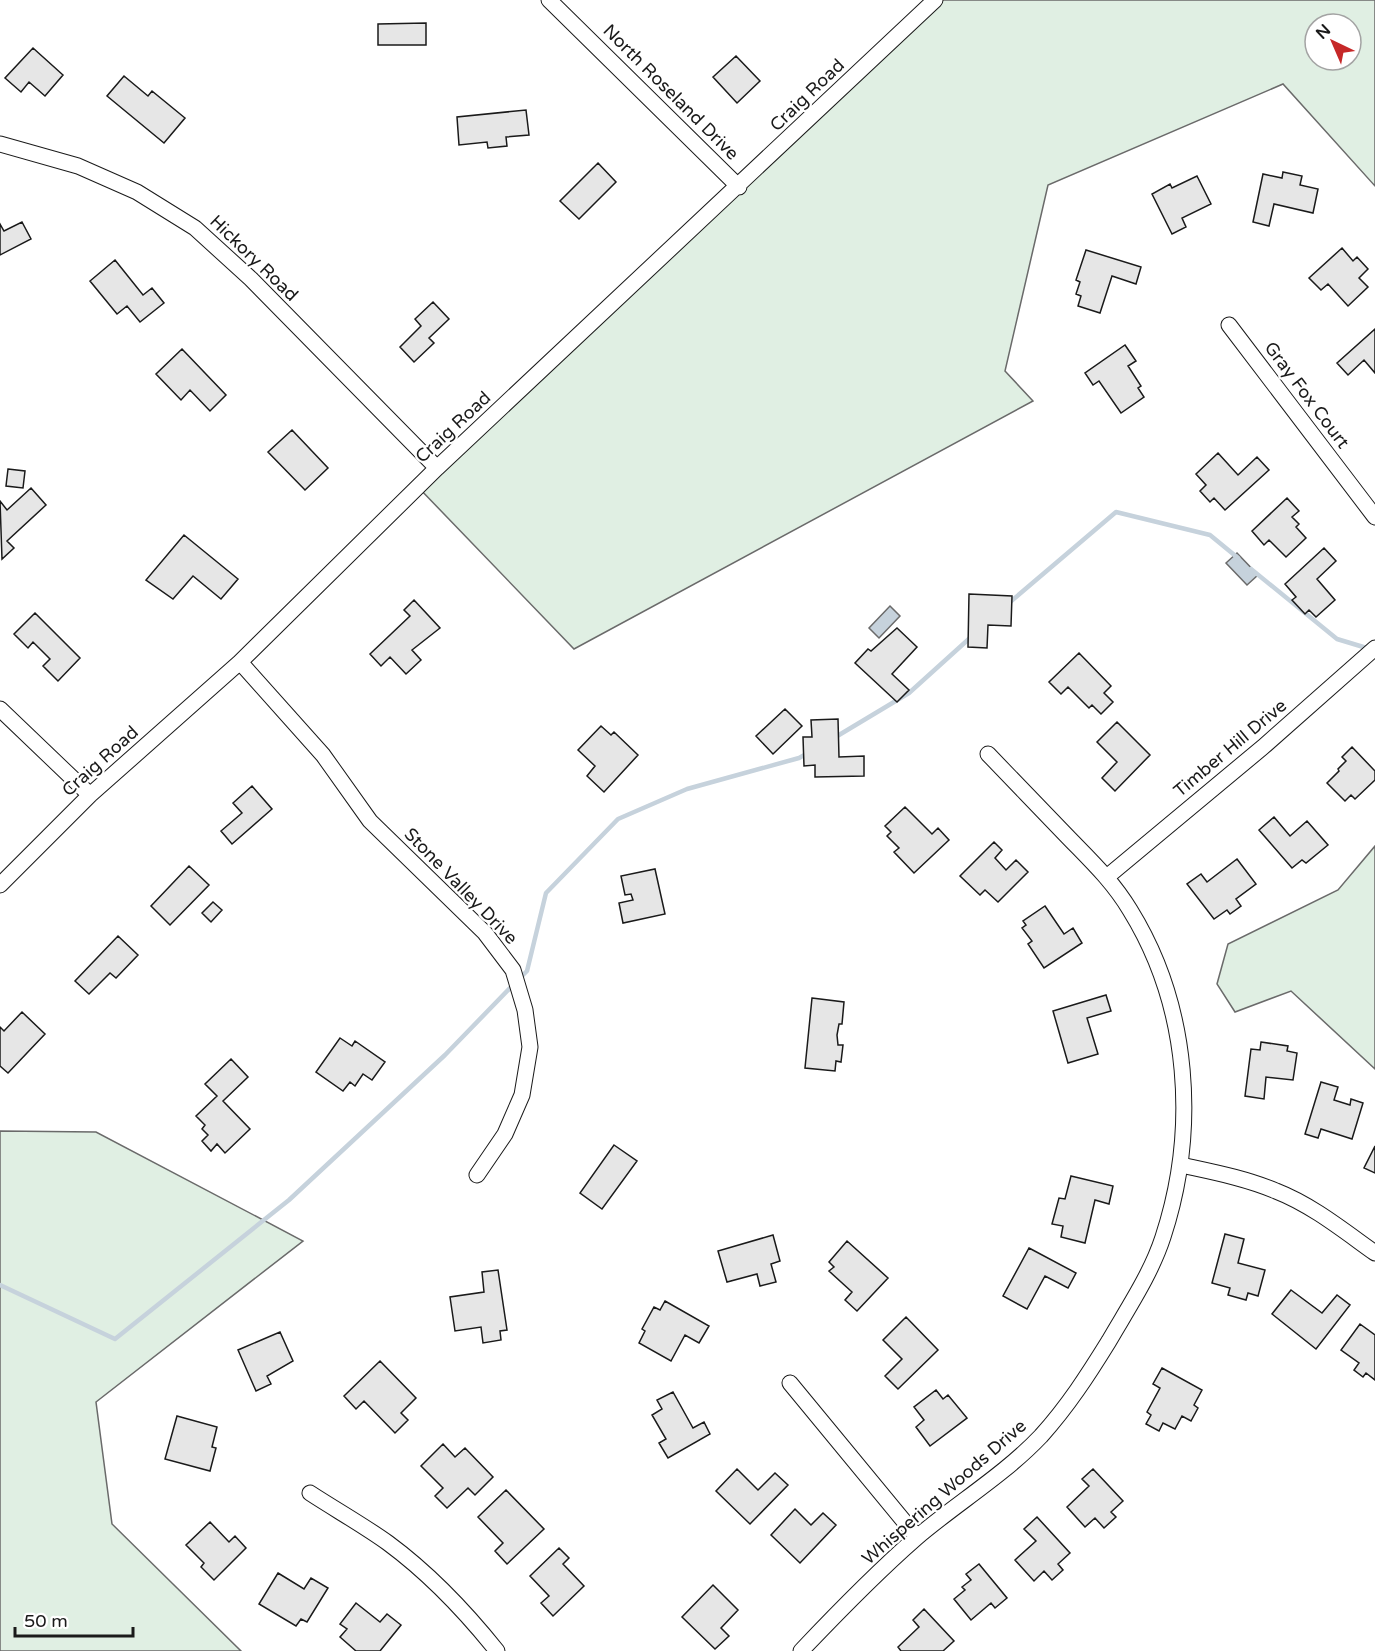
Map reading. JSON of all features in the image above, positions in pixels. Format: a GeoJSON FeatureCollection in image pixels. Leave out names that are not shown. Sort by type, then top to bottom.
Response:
{"type":"FeatureCollection","features":[{"type":"Feature","properties":{"kind":"street","name":"North Roseland Drive"},"geometry":{"type":"LineString","coordinates":[[549,0],[739,187]]}},
{"type":"Feature","properties":{"kind":"street","name":"Craig Road"},"geometry":{"type":"LineString","coordinates":[[0,885],[90,795],[240,662],[437,468],[739,187],[935,0]]}},
{"type":"Feature","properties":{"kind":"street","name":"Hickory Road"},"geometry":{"type":"LineString","coordinates":[[0,144],[78,166],[137,192],[195,228],[251,279],[437,468]]}},
{"type":"Feature","properties":{"kind":"street","name":"Gray Fox Court"},"geometry":{"type":"LineString","coordinates":[[1229,325],[1375,517]]}},
{"type":"Feature","properties":{"kind":"street","name":"Timber Hill Drive"},"geometry":{"type":"LineString","coordinates":[[1108,876],[1263,747],[1375,648]]}},
{"type":"Feature","properties":{"kind":"street","name":"Stone Valley Drive"},"geometry":{"type":"LineString","coordinates":[[240,662],[323,755],[370,821],[485,933],[513,970],[525,1010],[530,1047],[522,1095],[505,1134],[477,1175]]}},
{"type":"Feature","properties":{"kind":"street"},"geometry":{"type":"LineString","coordinates":[[0,709],[90,795]]}},
{"type":"Feature","properties":{"kind":"street","name":"Whispering Woods Drive"},"geometry":{"type":"LineString","coordinates":[[801,1651],[833,1617],[917,1537],[1008,1467],[1040,1437],[1072,1400],[1135,1297],[1163,1239],[1181,1165],[1184,1103],[1179,1040],[1153,955],[1132,912],[1108,876],[988,754]]}},
{"type":"Feature","properties":{"kind":"street"},"geometry":{"type":"LineString","coordinates":[[1181,1165],[1227,1175],[1276,1191],[1322,1215],[1375,1253]]}},
{"type":"Feature","properties":{"kind":"street"},"geometry":{"type":"LineString","coordinates":[[790,1383],[917,1537]]}},
{"type":"Feature","properties":{"kind":"street"},"geometry":{"type":"LineString","coordinates":[[310,1494],[388,1543],[430,1577],[465,1612],[497,1651]]}},
{"type":"Feature","properties":{"kind":"green space"},"geometry":{"type":"Polygon","coordinates":[[[934,0],[1375,0],[1375,186],[1283,84],[1048,185],[1005,371],[1033,401],[574,649],[418,487],[934,0]]]}},
{"type":"Feature","properties":{"kind":"green space"},"geometry":{"type":"Polygon","coordinates":[[[1375,846],[1375,1069],[1291,991],[1235,1012],[1217,984],[1228,944],[1338,890],[1375,846]]]}},
{"type":"Feature","properties":{"kind":"green space"},"geometry":{"type":"Polygon","coordinates":[[[0,1131],[96,1132],[303,1241],[96,1402],[112,1524],[241,1651],[0,1651],[0,1131]]]}},
{"type":"Feature","properties":{"kind":"shaded area"},"geometry":{"type":"Polygon","coordinates":[[[1237,553],[1258,575],[1247,585],[1226,563],[1237,553]]]}},
{"type":"Feature","properties":{"kind":"shaded area"},"geometry":{"type":"Polygon","coordinates":[[[890,606],[900,616],[879,638],[869,628],[890,606]]]}},
{"type":"Feature","properties":{"kind":"building"},"geometry":{"type":"Polygon","coordinates":[[[426,23],[426,45],[378,45],[378,24],[426,23]]]}},
{"type":"Feature","properties":{"kind":"building"},"geometry":{"type":"Polygon","coordinates":[[[33,48],[63,75],[45,96],[29,82],[21,92],[5,78],[33,48]]]}},
{"type":"Feature","properties":{"kind":"building"},"geometry":{"type":"Polygon","coordinates":[[[736,56],[760,81],[737,103],[713,77],[736,56]]]}},
{"type":"Feature","properties":{"kind":"building"},"geometry":{"type":"Polygon","coordinates":[[[124,76],[148,96],[152,91],[185,118],[164,143],[107,96],[124,76]]]}},
{"type":"Feature","properties":{"kind":"building"},"geometry":{"type":"Polygon","coordinates":[[[526,110],[529,135],[506,137],[507,146],[488,148],[487,142],[459,145],[457,117],[526,110]]]}},
{"type":"Feature","properties":{"kind":"building"},"geometry":{"type":"Polygon","coordinates":[[[598,163],[616,182],[579,219],[560,201],[598,163]]]}},
{"type":"Feature","properties":{"kind":"building"},"geometry":{"type":"Polygon","coordinates":[[[1283,172],[1302,176],[1300,185],[1318,189],[1313,213],[1274,204],[1269,226],[1253,222],[1263,174],[1282,178],[1283,172]]]}},
{"type":"Feature","properties":{"kind":"building"},"geometry":{"type":"Polygon","coordinates":[[[1197,176],[1211,204],[1182,218],[1186,227],[1172,234],[1152,194],[1170,184],[1172,188],[1197,176]]]}},
{"type":"Feature","properties":{"kind":"building"},"geometry":{"type":"Polygon","coordinates":[[[22,222],[31,239],[0,255],[0,224],[4,231],[22,222]]]}},
{"type":"Feature","properties":{"kind":"building"},"geometry":{"type":"Polygon","coordinates":[[[1342,248],[1353,261],[1357,257],[1368,269],[1359,278],[1368,287],[1348,306],[1328,284],[1321,290],[1309,278],[1342,248]]]}},
{"type":"Feature","properties":{"kind":"building"},"geometry":{"type":"Polygon","coordinates":[[[1086,250],[1141,267],[1136,284],[1112,276],[1100,313],[1078,306],[1081,296],[1076,294],[1080,282],[1076,280],[1086,250]]]}},
{"type":"Feature","properties":{"kind":"building"},"geometry":{"type":"Polygon","coordinates":[[[115,260],[143,295],[152,288],[164,303],[140,322],[127,306],[117,314],[90,281],[115,260]]]}},
{"type":"Feature","properties":{"kind":"building"},"geometry":{"type":"Polygon","coordinates":[[[433,302],[449,319],[429,338],[434,343],[414,362],[400,347],[421,326],[415,319],[433,302]]]}},
{"type":"Feature","properties":{"kind":"building"},"geometry":{"type":"Polygon","coordinates":[[[1375,329],[1375,373],[1364,360],[1348,375],[1337,363],[1375,329]]]}},
{"type":"Feature","properties":{"kind":"building"},"geometry":{"type":"Polygon","coordinates":[[[1125,345],[1136,361],[1128,366],[1141,386],[1138,388],[1144,397],[1121,413],[1099,381],[1093,385],[1085,373],[1125,345]]]}},
{"type":"Feature","properties":{"kind":"building"},"geometry":{"type":"Polygon","coordinates":[[[182,349],[226,395],[210,411],[190,390],[181,400],[156,374],[182,349]]]}},
{"type":"Feature","properties":{"kind":"building"},"geometry":{"type":"Polygon","coordinates":[[[292,430],[328,468],[305,490],[268,452],[292,430]]]}},
{"type":"Feature","properties":{"kind":"building"},"geometry":{"type":"Polygon","coordinates":[[[1218,453],[1238,475],[1257,457],[1269,470],[1225,510],[1214,498],[1210,502],[1200,491],[1206,485],[1196,474],[1218,453]]]}},
{"type":"Feature","properties":{"kind":"building"},"geometry":{"type":"Polygon","coordinates":[[[8,469],[25,471],[23,488],[6,486],[8,469]]]}},
{"type":"Feature","properties":{"kind":"building"},"geometry":{"type":"Polygon","coordinates":[[[31,488],[46,505],[7,541],[14,548],[2,559],[0,501],[7,510],[31,488]]]}},
{"type":"Feature","properties":{"kind":"building"},"geometry":{"type":"Polygon","coordinates":[[[1287,498],[1299,511],[1292,517],[1299,524],[1296,527],[1306,538],[1286,557],[1269,540],[1264,545],[1252,531],[1287,498]]]}},
{"type":"Feature","properties":{"kind":"building"},"geometry":{"type":"Polygon","coordinates":[[[184,535],[238,579],[221,599],[193,576],[173,599],[146,580],[184,535]]]}},
{"type":"Feature","properties":{"kind":"building"},"geometry":{"type":"Polygon","coordinates":[[[1324,548],[1336,561],[1317,579],[1335,600],[1316,617],[1309,610],[1305,614],[1292,600],[1296,597],[1285,584],[1324,548]]]}},
{"type":"Feature","properties":{"kind":"building"},"geometry":{"type":"Polygon","coordinates":[[[969,594],[1012,596],[1011,626],[988,625],[987,648],[968,647],[969,594]]]}},
{"type":"Feature","properties":{"kind":"building"},"geometry":{"type":"Polygon","coordinates":[[[414,600],[440,628],[412,650],[421,660],[406,674],[390,657],[381,666],[370,654],[410,616],[404,610],[414,600]]]}},
{"type":"Feature","properties":{"kind":"building"},"geometry":{"type":"Polygon","coordinates":[[[35,613],[80,658],[58,681],[43,666],[50,659],[33,642],[28,648],[14,634],[35,613]]]}},
{"type":"Feature","properties":{"kind":"building"},"geometry":{"type":"Polygon","coordinates":[[[897,628],[917,647],[892,674],[909,690],[897,702],[855,663],[868,649],[871,651],[897,628]]]}},
{"type":"Feature","properties":{"kind":"building"},"geometry":{"type":"Polygon","coordinates":[[[1079,653],[1111,686],[1104,693],[1113,702],[1101,714],[1092,705],[1089,708],[1068,687],[1061,694],[1049,682],[1079,653]]]}},
{"type":"Feature","properties":{"kind":"building"},"geometry":{"type":"Polygon","coordinates":[[[785,709],[802,726],[773,754],[756,736],[785,709]]]}},
{"type":"Feature","properties":{"kind":"building"},"geometry":{"type":"Polygon","coordinates":[[[838,719],[839,757],[864,756],[864,776],[815,777],[815,765],[804,766],[803,737],[812,737],[811,720],[838,719]]]}},
{"type":"Feature","properties":{"kind":"building"},"geometry":{"type":"Polygon","coordinates":[[[1117,722],[1150,755],[1115,791],[1102,778],[1117,762],[1097,742],[1117,722]]]}},
{"type":"Feature","properties":{"kind":"building"},"geometry":{"type":"Polygon","coordinates":[[[601,726],[611,735],[614,732],[638,755],[604,792],[587,776],[595,766],[578,750],[601,726]]]}},
{"type":"Feature","properties":{"kind":"building"},"geometry":{"type":"Polygon","coordinates":[[[1352,747],[1375,771],[1375,780],[1355,799],[1351,795],[1345,801],[1327,783],[1346,761],[1342,757],[1352,747]]]}},
{"type":"Feature","properties":{"kind":"building"},"geometry":{"type":"Polygon","coordinates":[[[252,786],[272,809],[232,844],[221,831],[242,813],[233,803],[252,786]]]}},
{"type":"Feature","properties":{"kind":"building"},"geometry":{"type":"Polygon","coordinates":[[[905,807],[932,834],[938,828],[949,840],[914,873],[894,852],[899,848],[887,836],[891,832],[885,826],[905,807]]]}},
{"type":"Feature","properties":{"kind":"building"},"geometry":{"type":"Polygon","coordinates":[[[1274,817],[1290,836],[1307,821],[1328,845],[1306,863],[1302,860],[1292,868],[1259,830],[1274,817]]]}},
{"type":"Feature","properties":{"kind":"building"},"geometry":{"type":"Polygon","coordinates":[[[994,842],[1002,850],[995,858],[1006,870],[1016,860],[1028,872],[998,902],[985,890],[980,895],[960,876],[994,842]]]}},
{"type":"Feature","properties":{"kind":"building"},"geometry":{"type":"Polygon","coordinates":[[[1237,859],[1256,884],[1236,899],[1241,906],[1230,914],[1227,910],[1214,919],[1187,884],[1201,874],[1207,882],[1237,859]]]}},
{"type":"Feature","properties":{"kind":"building"},"geometry":{"type":"Polygon","coordinates":[[[189,866],[209,885],[170,925],[151,906],[189,866]]]}},
{"type":"Feature","properties":{"kind":"building"},"geometry":{"type":"Polygon","coordinates":[[[655,869],[665,914],[623,923],[619,903],[633,900],[631,894],[625,895],[621,876],[655,869]]]}},
{"type":"Feature","properties":{"kind":"building"},"geometry":{"type":"Polygon","coordinates":[[[213,902],[222,910],[211,922],[202,913],[213,902]]]}},
{"type":"Feature","properties":{"kind":"building"},"geometry":{"type":"Polygon","coordinates":[[[1045,906],[1064,934],[1073,928],[1082,943],[1044,968],[1028,944],[1032,941],[1022,928],[1026,925],[1023,921],[1045,906]]]}},
{"type":"Feature","properties":{"kind":"building"},"geometry":{"type":"Polygon","coordinates":[[[118,936],[138,955],[116,978],[110,973],[89,994],[75,981],[118,936]]]}},
{"type":"Feature","properties":{"kind":"building"},"geometry":{"type":"Polygon","coordinates":[[[1106,995],[1111,1011],[1087,1018],[1098,1054],[1068,1063],[1053,1011],[1106,995]]]}},
{"type":"Feature","properties":{"kind":"building"},"geometry":{"type":"Polygon","coordinates":[[[812,998],[844,1002],[842,1024],[839,1024],[837,1035],[838,1045],[843,1045],[841,1062],[836,1061],[835,1071],[805,1068],[812,998]]]}},
{"type":"Feature","properties":{"kind":"building"},"geometry":{"type":"Polygon","coordinates":[[[22,1012],[45,1034],[8,1073],[0,1066],[0,1027],[4,1031],[22,1012]]]}},
{"type":"Feature","properties":{"kind":"building"},"geometry":{"type":"Polygon","coordinates":[[[340,1038],[352,1046],[355,1041],[385,1062],[372,1080],[363,1074],[355,1086],[350,1082],[343,1091],[316,1072],[340,1038]]]}},
{"type":"Feature","properties":{"kind":"building"},"geometry":{"type":"Polygon","coordinates":[[[1261,1042],[1288,1046],[1287,1051],[1297,1053],[1293,1080],[1266,1077],[1264,1099],[1245,1096],[1251,1049],[1260,1050],[1261,1042]]]}},
{"type":"Feature","properties":{"kind":"building"},"geometry":{"type":"Polygon","coordinates":[[[231,1059],[248,1077],[223,1101],[250,1129],[225,1153],[217,1144],[211,1151],[202,1141],[208,1135],[202,1129],[205,1125],[196,1116],[217,1096],[205,1084],[231,1059]]]}},
{"type":"Feature","properties":{"kind":"building"},"geometry":{"type":"Polygon","coordinates":[[[1321,1082],[1338,1087],[1334,1100],[1350,1105],[1351,1099],[1363,1103],[1352,1139],[1321,1129],[1318,1138],[1305,1134],[1321,1082]]]}},
{"type":"Feature","properties":{"kind":"building"},"geometry":{"type":"Polygon","coordinates":[[[614,1145],[637,1161],[602,1209],[580,1193],[614,1145]]]}},
{"type":"Feature","properties":{"kind":"building"},"geometry":{"type":"Polygon","coordinates":[[[1375,1146],[1375,1173],[1364,1168],[1375,1146]]]}},
{"type":"Feature","properties":{"kind":"building"},"geometry":{"type":"Polygon","coordinates":[[[1071,1176],[1113,1186],[1109,1204],[1095,1200],[1085,1243],[1061,1237],[1063,1226],[1052,1224],[1059,1198],[1065,1199],[1071,1176]]]}},
{"type":"Feature","properties":{"kind":"building"},"geometry":{"type":"Polygon","coordinates":[[[1225,1234],[1244,1239],[1238,1263],[1265,1270],[1258,1296],[1248,1293],[1246,1300],[1228,1295],[1230,1288],[1212,1283],[1225,1234]]]}},
{"type":"Feature","properties":{"kind":"building"},"geometry":{"type":"Polygon","coordinates":[[[773,1235],[780,1261],[771,1264],[776,1282],[760,1286],[757,1274],[727,1282],[718,1251],[773,1235]]]}},
{"type":"Feature","properties":{"kind":"building"},"geometry":{"type":"Polygon","coordinates":[[[847,1241],[888,1278],[857,1311],[845,1300],[852,1292],[829,1271],[834,1267],[829,1262],[847,1241]]]}},
{"type":"Feature","properties":{"kind":"building"},"geometry":{"type":"Polygon","coordinates":[[[1029,1248],[1076,1273],[1068,1288],[1045,1276],[1027,1309],[1003,1296],[1029,1248]]]}},
{"type":"Feature","properties":{"kind":"building"},"geometry":{"type":"Polygon","coordinates":[[[498,1270],[507,1330],[500,1331],[501,1340],[483,1343],[481,1327],[455,1331],[450,1297],[484,1292],[482,1272],[498,1270]]]}},
{"type":"Feature","properties":{"kind":"building"},"geometry":{"type":"Polygon","coordinates":[[[1291,1290],[1322,1313],[1337,1295],[1350,1305],[1316,1349],[1272,1314],[1291,1290]]]}},
{"type":"Feature","properties":{"kind":"building"},"geometry":{"type":"Polygon","coordinates":[[[665,1301],[709,1326],[699,1343],[685,1335],[671,1361],[639,1343],[645,1331],[642,1329],[654,1307],[660,1310],[665,1301]]]}},
{"type":"Feature","properties":{"kind":"building"},"geometry":{"type":"Polygon","coordinates":[[[906,1317],[938,1350],[898,1389],[885,1376],[902,1359],[883,1340],[906,1317]]]}},
{"type":"Feature","properties":{"kind":"building"},"geometry":{"type":"Polygon","coordinates":[[[1360,1324],[1375,1335],[1375,1380],[1366,1373],[1363,1377],[1354,1370],[1359,1363],[1341,1350],[1360,1324]]]}},
{"type":"Feature","properties":{"kind":"building"},"geometry":{"type":"Polygon","coordinates":[[[280,1332],[293,1361],[267,1376],[271,1384],[256,1391],[238,1350],[280,1332]]]}},
{"type":"Feature","properties":{"kind":"building"},"geometry":{"type":"Polygon","coordinates":[[[380,1361],[416,1398],[401,1413],[408,1420],[395,1433],[364,1401],[356,1409],[344,1396],[380,1361]]]}},
{"type":"Feature","properties":{"kind":"building"},"geometry":{"type":"Polygon","coordinates":[[[1162,1368],[1202,1390],[1194,1405],[1198,1408],[1191,1421],[1182,1416],[1175,1429],[1163,1423],[1159,1431],[1146,1424],[1151,1415],[1147,1412],[1160,1388],[1153,1384],[1162,1368]]]}},
{"type":"Feature","properties":{"kind":"building"},"geometry":{"type":"Polygon","coordinates":[[[936,1390],[943,1399],[948,1395],[967,1418],[930,1446],[916,1427],[924,1420],[914,1407],[936,1390]]]}},
{"type":"Feature","properties":{"kind":"building"},"geometry":{"type":"Polygon","coordinates":[[[673,1392],[693,1428],[704,1422],[710,1434],[668,1458],[659,1443],[666,1439],[652,1415],[662,1409],[657,1400],[673,1392]]]}},
{"type":"Feature","properties":{"kind":"building"},"geometry":{"type":"Polygon","coordinates":[[[177,1416],[217,1427],[212,1447],[216,1448],[210,1471],[165,1459],[177,1416]]]}},
{"type":"Feature","properties":{"kind":"building"},"geometry":{"type":"Polygon","coordinates":[[[443,1444],[455,1457],[465,1448],[493,1477],[475,1495],[468,1488],[447,1508],[435,1496],[443,1488],[421,1466],[443,1444]]]}},
{"type":"Feature","properties":{"kind":"building"},"geometry":{"type":"Polygon","coordinates":[[[737,1469],[758,1490],[775,1473],[788,1485],[750,1524],[716,1491],[737,1469]]]}},
{"type":"Feature","properties":{"kind":"building"},"geometry":{"type":"Polygon","coordinates":[[[1093,1469],[1123,1501],[1111,1512],[1116,1517],[1104,1528],[1095,1518],[1085,1527],[1067,1507],[1089,1486],[1082,1479],[1093,1469]]]}},
{"type":"Feature","properties":{"kind":"building"},"geometry":{"type":"Polygon","coordinates":[[[506,1490],[544,1529],[507,1564],[495,1551],[503,1543],[478,1517],[506,1490]]]}},
{"type":"Feature","properties":{"kind":"building"},"geometry":{"type":"Polygon","coordinates":[[[795,1509],[811,1525],[823,1513],[836,1525],[800,1563],[771,1535],[795,1509]]]}},
{"type":"Feature","properties":{"kind":"building"},"geometry":{"type":"Polygon","coordinates":[[[1037,1517],[1070,1553],[1058,1564],[1063,1570],[1052,1580],[1044,1571],[1034,1581],[1015,1560],[1036,1541],[1024,1529],[1037,1517]]]}},
{"type":"Feature","properties":{"kind":"building"},"geometry":{"type":"Polygon","coordinates":[[[210,1522],[229,1542],[235,1536],[246,1548],[214,1580],[201,1567],[204,1563],[186,1545],[210,1522]]]}},
{"type":"Feature","properties":{"kind":"building"},"geometry":{"type":"Polygon","coordinates":[[[559,1548],[569,1558],[563,1564],[584,1586],[553,1616],[541,1603],[549,1596],[530,1576],[559,1548]]]}},
{"type":"Feature","properties":{"kind":"building"},"geometry":{"type":"Polygon","coordinates":[[[979,1564],[1007,1598],[995,1608],[991,1603],[971,1620],[954,1599],[965,1590],[962,1587],[971,1580],[966,1574],[979,1564]]]}},
{"type":"Feature","properties":{"kind":"building"},"geometry":{"type":"Polygon","coordinates":[[[278,1573],[304,1589],[311,1578],[328,1588],[307,1622],[301,1619],[296,1626],[259,1604],[278,1573]]]}},
{"type":"Feature","properties":{"kind":"building"},"geometry":{"type":"Polygon","coordinates":[[[713,1585],[738,1610],[721,1628],[729,1636],[715,1649],[682,1617],[713,1585]]]}},
{"type":"Feature","properties":{"kind":"building"},"geometry":{"type":"Polygon","coordinates":[[[356,1603],[380,1622],[387,1614],[401,1625],[380,1651],[356,1651],[340,1637],[347,1629],[340,1624],[356,1603]]]}},
{"type":"Feature","properties":{"kind":"building"},"geometry":{"type":"Polygon","coordinates":[[[924,1609],[954,1641],[943,1651],[901,1651],[898,1647],[919,1627],[913,1620],[924,1609]]]}},
{"type":"Feature","properties":{"kind":"waterway"},"geometry":{"type":"LineString","coordinates":[[1009,603],[1116,512],[1210,535],[1238,558]]}},
{"type":"Feature","properties":{"kind":"waterway"},"geometry":{"type":"LineString","coordinates":[[1251,569],[1337,639],[1370,649]]}},
{"type":"Feature","properties":{"kind":"waterway"},"geometry":{"type":"LineString","coordinates":[[834,738],[909,693],[971,637]]}},
{"type":"Feature","properties":{"kind":"waterway"},"geometry":{"type":"LineString","coordinates":[[519,979],[527,971],[546,893],[618,819],[687,789],[799,758],[808,753]]}},
{"type":"Feature","properties":{"kind":"waterway"},"geometry":{"type":"LineString","coordinates":[[0,1285],[115,1339],[289,1200],[445,1055],[513,985]]}}]}
